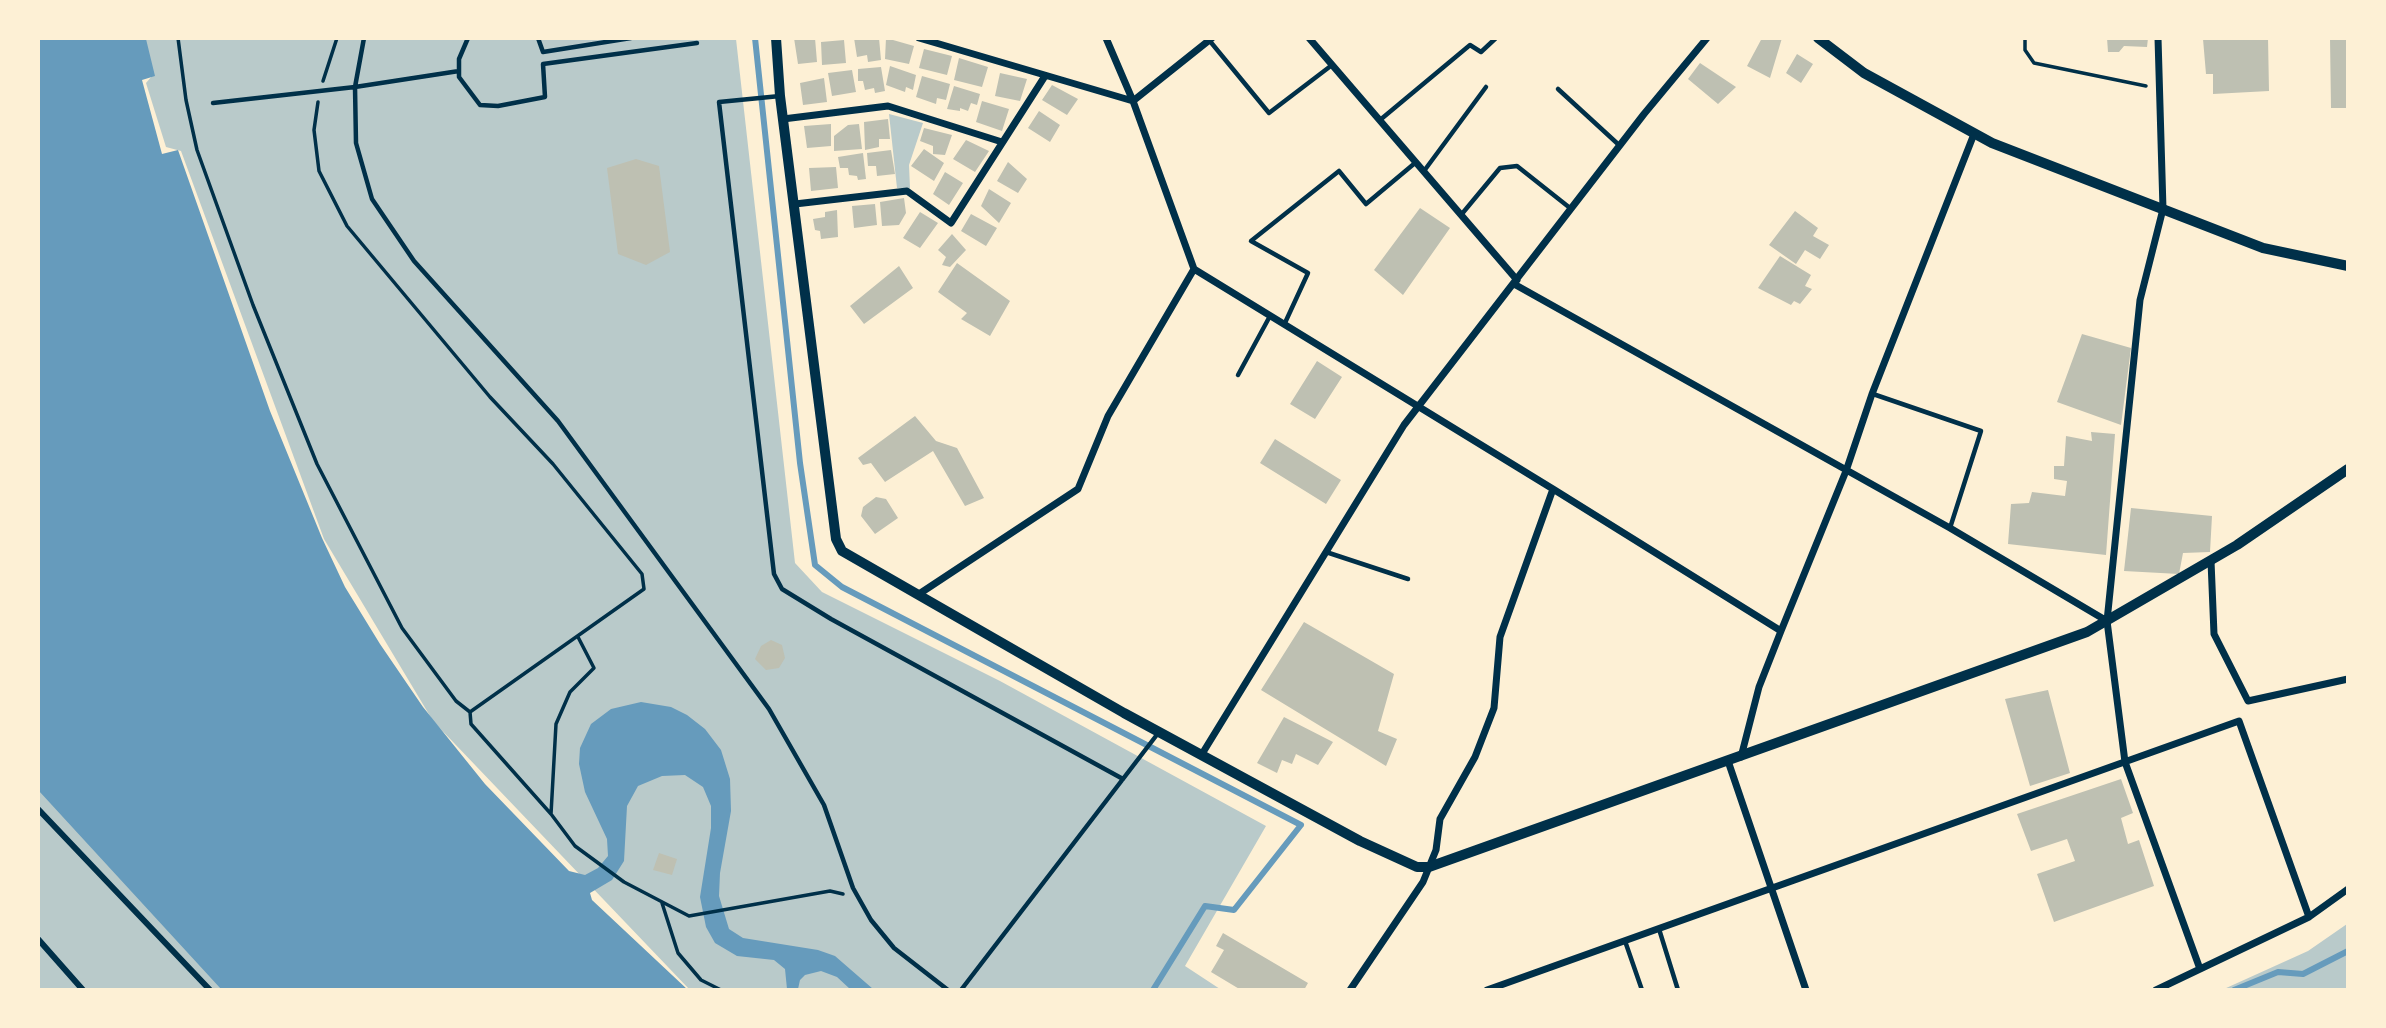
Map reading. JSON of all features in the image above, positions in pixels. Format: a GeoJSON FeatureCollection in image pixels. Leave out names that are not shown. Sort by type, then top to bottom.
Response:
{"type":"FeatureCollection","features":[{"type":"Feature","properties":{"kind":"street"},"geometry":{"type":"LineString","coordinates":[[776,38],[780,96],[836,539],[842,551],[1159,731],[1393,858],[1417,867],[1429,867],[2074,637],[2211,561],[2347,470]]}},
{"type":"Feature","properties":{"kind":"street"},"geometry":{"type":"LineString","coordinates":[[919,38],[1133,101]]}},
{"type":"Feature","properties":{"kind":"street"},"geometry":{"type":"LineString","coordinates":[[1105,38],[1133,101],[1194,269],[1781,631]]}},
{"type":"Feature","properties":{"kind":"street"},"geometry":{"type":"LineString","coordinates":[[1309,38],[1515,282],[1950,528],[2107,621]]}},
{"type":"Feature","properties":{"kind":"street"},"geometry":{"type":"LineString","coordinates":[[1202,754],[1416,407],[1707,38]]}},
{"type":"Feature","properties":{"kind":"street"},"geometry":{"type":"LineString","coordinates":[[1818,38],[1864,73],[1974,134],[2263,248],[2347,266]]}},
{"type":"Feature","properties":{"kind":"street"},"geometry":{"type":"LineString","coordinates":[[2158,38],[2163,209],[2140,300],[2107,621],[2125,762],[2200,969]]}},
{"type":"Feature","properties":{"kind":"street"},"geometry":{"type":"LineString","coordinates":[[1133,101],[1211,39]]}},
{"type":"Feature","properties":{"kind":"street"},"geometry":{"type":"LineString","coordinates":[[795,204],[907,191],[951,223],[1045,76]]}},
{"type":"Feature","properties":{"kind":"street"},"geometry":{"type":"LineString","coordinates":[[783,119],[888,106],[1002,142]]}},
{"type":"Feature","properties":{"kind":"street"},"geometry":{"type":"LineString","coordinates":[[1741,757],[1759,687],[1846,471],[1872,394],[1974,134]]}},
{"type":"Feature","properties":{"kind":"street"},"geometry":{"type":"LineString","coordinates":[[919,594],[1078,489],[1108,416],[1194,269]]}},
{"type":"Feature","properties":{"kind":"street"},"geometry":{"type":"LineString","coordinates":[[1350,989],[1423,883],[1436,850],[1440,820],[1475,757],[1494,708],[1500,637],[1553,489]]}},
{"type":"Feature","properties":{"kind":"street"},"geometry":{"type":"LineString","coordinates":[[2211,561],[2214,634],[2248,701],[2347,679]]}},
{"type":"Feature","properties":{"kind":"street"},"geometry":{"type":"LineString","coordinates":[[1487,989],[1505,987],[1625,941],[2239,721],[2309,917]]}},
{"type":"Feature","properties":{"kind":"street"},"geometry":{"type":"LineString","coordinates":[[1728,761],[1806,989]]}},
{"type":"Feature","properties":{"kind":"street"},"geometry":{"type":"LineString","coordinates":[[38,809],[210,989]]}},
{"type":"Feature","properties":{"kind":"street"},"geometry":{"type":"LineString","coordinates":[[2156,989],[2309,917],[2347,889]]}},
{"type":"Feature","properties":{"kind":"street"},"geometry":{"type":"LineString","coordinates":[[38,939],[83,989]]}},
{"type":"Feature","properties":{"kind":"lane"},"geometry":{"type":"LineString","coordinates":[[364,38],[355,87],[356,143],[372,199],[414,261],[558,421],[769,709],[824,805],[859,899],[871,920],[894,948],[948,989]]}},
{"type":"Feature","properties":{"kind":"lane"},"geometry":{"type":"LineString","coordinates":[[468,38],[459,59],[459,77],[480,105],[498,106],[545,97],[543,64],[697,43]]}},
{"type":"Feature","properties":{"kind":"lane"},"geometry":{"type":"LineString","coordinates":[[538,38],[543,52],[631,38]]}},
{"type":"Feature","properties":{"kind":"lane"},"geometry":{"type":"LineString","coordinates":[[1380,120],[1470,45],[1481,52],[1496,38]]}},
{"type":"Feature","properties":{"kind":"lane"},"geometry":{"type":"LineString","coordinates":[[1211,39],[1269,113],[1332,65]]}},
{"type":"Feature","properties":{"kind":"lane"},"geometry":{"type":"LineString","coordinates":[[213,103],[355,87],[459,71]]}},
{"type":"Feature","properties":{"kind":"lane"},"geometry":{"type":"LineString","coordinates":[[1424,172],[1486,87]]}},
{"type":"Feature","properties":{"kind":"lane"},"geometry":{"type":"LineString","coordinates":[[1558,89],[1620,145]]}},
{"type":"Feature","properties":{"kind":"lane"},"geometry":{"type":"LineString","coordinates":[[780,96],[719,102],[774,575],[782,589],[831,619],[1123,779]]}},
{"type":"Feature","properties":{"kind":"lane"},"geometry":{"type":"LineString","coordinates":[[1284,325],[1308,273],[1251,240],[1339,171],[1366,204],[1416,162]]}},
{"type":"Feature","properties":{"kind":"lane"},"geometry":{"type":"LineString","coordinates":[[1461,215],[1500,167],[1517,166],[1571,209]]}},
{"type":"Feature","properties":{"kind":"lane"},"geometry":{"type":"LineString","coordinates":[[1238,375],[1270,316]]}},
{"type":"Feature","properties":{"kind":"lane"},"geometry":{"type":"LineString","coordinates":[[1872,394],[1981,431],[1950,528]]}},
{"type":"Feature","properties":{"kind":"lane"},"geometry":{"type":"LineString","coordinates":[[1325,552],[1408,579]]}},
{"type":"Feature","properties":{"kind":"lane"},"geometry":{"type":"LineString","coordinates":[[961,989],[1159,731]]}},
{"type":"Feature","properties":{"kind":"lane"},"geometry":{"type":"LineString","coordinates":[[1659,929],[1678,989]]}},
{"type":"Feature","properties":{"kind":"lane"},"geometry":{"type":"LineString","coordinates":[[1625,941],[1643,989]]}},
{"type":"Feature","properties":{"kind":"path"},"geometry":{"type":"LineString","coordinates":[[178,38],[186,100],[197,150],[236,261],[317,464],[402,628],[456,701],[470,712],[471,724],[551,814],[575,846],[624,882],[689,916],[830,891],[859,899]]}},
{"type":"Feature","properties":{"kind":"path"},"geometry":{"type":"LineString","coordinates":[[337,38],[320,90],[314,130],[319,171],[346,226],[490,397],[553,464],[642,574],[643,589],[470,712]]}},
{"type":"Feature","properties":{"kind":"path"},"geometry":{"type":"LineString","coordinates":[[2025,38],[2025,50],[2034,63],[2159,88]]}},
{"type":"Feature","properties":{"kind":"path"},"geometry":{"type":"LineString","coordinates":[[551,814],[556,724],[570,692],[594,668],[578,636]]}},
{"type":"Feature","properties":{"kind":"path"},"geometry":{"type":"LineString","coordinates":[[662,901],[678,953],[701,980],[721,989]]}},
{"type":"Feature","properties":{"kind":"shaded area"},"geometry":{"type":"Polygon","coordinates":[[[144,39],[736,39],[795,563],[822,592],[1000,681],[1266,826],[1185,966],[1220,989],[689,989],[433,721],[324,539],[181,151],[166,147],[146,83],[152,76],[144,39]]]}},
{"type":"Feature","properties":{"kind":"shaded area"},"geometry":{"type":"Polygon","coordinates":[[[889,114],[923,123],[909,165],[910,188],[897,188],[889,114]]]}},
{"type":"Feature","properties":{"kind":"shaded area"},"geometry":{"type":"Polygon","coordinates":[[[39,780],[230,989],[39,989],[39,780]]]}},
{"type":"Feature","properties":{"kind":"shaded area"},"geometry":{"type":"Polygon","coordinates":[[[2347,924],[2347,989],[2224,989],[2308,951],[2347,924]]]}},
{"type":"Feature","properties":{"kind":"water"},"geometry":{"type":"Polygon","coordinates":[[[39,39],[146,39],[155,76],[142,80],[162,154],[178,150],[270,411],[322,538],[345,587],[380,644],[423,707],[485,784],[569,871],[585,875],[598,868],[608,856],[607,839],[585,792],[579,764],[580,748],[591,724],[611,709],[641,702],[671,707],[687,715],[705,729],[721,750],[730,779],[731,811],[720,873],[719,896],[729,929],[743,938],[818,950],[835,956],[873,989],[850,989],[837,977],[821,971],[805,975],[800,980],[798,989],[787,989],[785,969],[774,960],[737,956],[715,943],[706,927],[700,897],[711,828],[711,806],[703,787],[685,775],[662,776],[638,786],[627,806],[624,861],[612,880],[590,893],[592,900],[688,990],[221,989],[39,791],[39,39]]]}},
{"type":"Feature","properties":{"kind":"building"},"geometry":{"type":"Polygon","coordinates":[[[794,38],[815,38],[817,62],[798,64],[794,38]]]}},
{"type":"Feature","properties":{"kind":"building"},"geometry":{"type":"Polygon","coordinates":[[[854,38],[879,38],[881,60],[868,62],[867,55],[857,57],[854,38]]]}},
{"type":"Feature","properties":{"kind":"building"},"geometry":{"type":"Polygon","coordinates":[[[886,38],[914,46],[909,64],[885,59],[886,38]]]}},
{"type":"Feature","properties":{"kind":"building"},"geometry":{"type":"Polygon","coordinates":[[[1762,38],[1782,38],[1770,78],[1747,66],[1762,38]]]}},
{"type":"Feature","properties":{"kind":"building"},"geometry":{"type":"Polygon","coordinates":[[[2107,38],[2148,38],[2147,47],[2124,46],[2119,52],[2108,52],[2107,38]]]}},
{"type":"Feature","properties":{"kind":"building"},"geometry":{"type":"Polygon","coordinates":[[[2268,38],[2269,91],[2213,94],[2213,74],[2206,74],[2203,39],[2268,38]]]}},
{"type":"Feature","properties":{"kind":"building"},"geometry":{"type":"Polygon","coordinates":[[[2330,38],[2348,38],[2348,108],[2331,108],[2330,38]]]}},
{"type":"Feature","properties":{"kind":"building"},"geometry":{"type":"Polygon","coordinates":[[[844,40],[846,63],[822,65],[821,42],[844,40]]]}},
{"type":"Feature","properties":{"kind":"building"},"geometry":{"type":"Polygon","coordinates":[[[924,49],[952,56],[947,75],[919,68],[924,49]]]}},
{"type":"Feature","properties":{"kind":"building"},"geometry":{"type":"Polygon","coordinates":[[[1797,54],[1813,64],[1801,83],[1786,73],[1797,54]]]}},
{"type":"Feature","properties":{"kind":"building"},"geometry":{"type":"Polygon","coordinates":[[[959,58],[988,67],[982,87],[954,80],[959,58]]]}},
{"type":"Feature","properties":{"kind":"building"},"geometry":{"type":"Polygon","coordinates":[[[1700,63],[1736,87],[1718,104],[1688,79],[1700,63]]]}},
{"type":"Feature","properties":{"kind":"building"},"geometry":{"type":"Polygon","coordinates":[[[890,66],[916,75],[913,90],[906,87],[905,92],[886,85],[890,66]]]}},
{"type":"Feature","properties":{"kind":"building"},"geometry":{"type":"Polygon","coordinates":[[[881,67],[885,91],[875,93],[874,88],[865,90],[863,81],[858,81],[858,69],[881,67]]]}},
{"type":"Feature","properties":{"kind":"building"},"geometry":{"type":"Polygon","coordinates":[[[852,70],[856,92],[832,96],[828,73],[852,70]]]}},
{"type":"Feature","properties":{"kind":"building"},"geometry":{"type":"Polygon","coordinates":[[[1000,73],[1027,79],[1020,101],[995,96],[1000,73]]]}},
{"type":"Feature","properties":{"kind":"building"},"geometry":{"type":"Polygon","coordinates":[[[922,76],[950,84],[946,100],[937,98],[936,104],[916,97],[922,76]]]}},
{"type":"Feature","properties":{"kind":"building"},"geometry":{"type":"Polygon","coordinates":[[[824,78],[827,102],[803,105],[800,83],[824,78]]]}},
{"type":"Feature","properties":{"kind":"building"},"geometry":{"type":"Polygon","coordinates":[[[1052,85],[1078,99],[1067,115],[1042,100],[1052,85]]]}},
{"type":"Feature","properties":{"kind":"building"},"geometry":{"type":"Polygon","coordinates":[[[954,86],[980,94],[977,105],[971,103],[968,111],[960,108],[960,111],[947,109],[954,86]]]}},
{"type":"Feature","properties":{"kind":"building"},"geometry":{"type":"Polygon","coordinates":[[[982,101],[1009,109],[1002,131],[976,122],[982,101]]]}},
{"type":"Feature","properties":{"kind":"building"},"geometry":{"type":"Polygon","coordinates":[[[1039,111],[1060,125],[1050,142],[1028,128],[1039,111]]]}},
{"type":"Feature","properties":{"kind":"building"},"geometry":{"type":"Polygon","coordinates":[[[888,119],[890,139],[879,139],[879,147],[865,150],[864,122],[888,119]]]}},
{"type":"Feature","properties":{"kind":"building"},"geometry":{"type":"Polygon","coordinates":[[[831,124],[831,146],[807,148],[804,126],[831,124]]]}},
{"type":"Feature","properties":{"kind":"building"},"geometry":{"type":"Polygon","coordinates":[[[859,124],[862,149],[834,151],[834,136],[848,125],[859,124]]]}},
{"type":"Feature","properties":{"kind":"building"},"geometry":{"type":"Polygon","coordinates":[[[924,128],[952,135],[945,155],[933,154],[933,146],[920,141],[924,128]]]}},
{"type":"Feature","properties":{"kind":"building"},"geometry":{"type":"Polygon","coordinates":[[[966,140],[989,151],[975,172],[953,159],[966,140]]]}},
{"type":"Feature","properties":{"kind":"building"},"geometry":{"type":"Polygon","coordinates":[[[924,149],[944,163],[934,181],[911,166],[924,149]]]}},
{"type":"Feature","properties":{"kind":"building"},"geometry":{"type":"Polygon","coordinates":[[[891,150],[895,174],[877,176],[876,166],[868,166],[867,153],[891,150]]]}},
{"type":"Feature","properties":{"kind":"building"},"geometry":{"type":"Polygon","coordinates":[[[863,153],[866,179],[858,180],[857,176],[849,175],[848,168],[840,168],[838,157],[863,153]]]}},
{"type":"Feature","properties":{"kind":"building"},"geometry":{"type":"Polygon","coordinates":[[[636,159],[659,166],[670,252],[646,265],[618,254],[607,168],[636,159]]]}},
{"type":"Feature","properties":{"kind":"building"},"geometry":{"type":"Polygon","coordinates":[[[1008,162],[1027,179],[1018,193],[997,181],[1008,162]]]}},
{"type":"Feature","properties":{"kind":"building"},"geometry":{"type":"Polygon","coordinates":[[[836,167],[838,188],[811,191],[809,168],[836,167]]]}},
{"type":"Feature","properties":{"kind":"building"},"geometry":{"type":"Polygon","coordinates":[[[945,172],[963,183],[949,205],[933,194],[945,172]]]}},
{"type":"Feature","properties":{"kind":"building"},"geometry":{"type":"Polygon","coordinates":[[[989,189],[1011,203],[999,223],[981,206],[989,189]]]}},
{"type":"Feature","properties":{"kind":"building"},"geometry":{"type":"Polygon","coordinates":[[[904,198],[906,213],[899,225],[882,226],[880,202],[904,198]]]}},
{"type":"Feature","properties":{"kind":"building"},"geometry":{"type":"Polygon","coordinates":[[[875,204],[877,225],[854,228],[852,206],[875,204]]]}},
{"type":"Feature","properties":{"kind":"building"},"geometry":{"type":"Polygon","coordinates":[[[1420,208],[1450,228],[1403,295],[1374,270],[1420,208]]]}},
{"type":"Feature","properties":{"kind":"building"},"geometry":{"type":"Polygon","coordinates":[[[837,210],[838,237],[821,239],[820,231],[815,230],[813,219],[825,217],[825,212],[837,210]]]}},
{"type":"Feature","properties":{"kind":"building"},"geometry":{"type":"Polygon","coordinates":[[[1795,211],[1818,228],[1813,236],[1829,245],[1820,259],[1805,250],[1796,264],[1769,245],[1795,211]]]}},
{"type":"Feature","properties":{"kind":"building"},"geometry":{"type":"Polygon","coordinates":[[[920,212],[938,223],[920,248],[903,238],[920,212]]]}},
{"type":"Feature","properties":{"kind":"building"},"geometry":{"type":"Polygon","coordinates":[[[971,214],[997,228],[986,246],[961,231],[971,214]]]}},
{"type":"Feature","properties":{"kind":"building"},"geometry":{"type":"Polygon","coordinates":[[[952,234],[966,250],[950,267],[942,265],[946,257],[938,250],[952,234]]]}},
{"type":"Feature","properties":{"kind":"building"},"geometry":{"type":"Polygon","coordinates":[[[1780,256],[1811,275],[1805,286],[1812,289],[1800,304],[1794,301],[1791,305],[1758,288],[1780,256]]]}},
{"type":"Feature","properties":{"kind":"building"},"geometry":{"type":"Polygon","coordinates":[[[957,263],[1010,301],[990,336],[961,319],[967,313],[938,292],[957,263]]]}},
{"type":"Feature","properties":{"kind":"building"},"geometry":{"type":"Polygon","coordinates":[[[899,266],[913,288],[864,324],[850,306],[899,266]]]}},
{"type":"Feature","properties":{"kind":"building"},"geometry":{"type":"Polygon","coordinates":[[[2082,334],[2131,348],[2121,425],[2057,402],[2082,334]]]}},
{"type":"Feature","properties":{"kind":"building"},"geometry":{"type":"Polygon","coordinates":[[[1317,361],[1342,377],[1315,419],[1290,404],[1317,361]]]}},
{"type":"Feature","properties":{"kind":"building"},"geometry":{"type":"Polygon","coordinates":[[[915,416],[936,441],[957,448],[984,498],[965,506],[933,451],[885,482],[871,463],[863,465],[858,458],[915,416]]]}},
{"type":"Feature","properties":{"kind":"building"},"geometry":{"type":"Polygon","coordinates":[[[2091,432],[2115,434],[2106,555],[2008,544],[2011,504],[2029,503],[2032,492],[2065,496],[2067,481],[2054,479],[2054,466],[2064,466],[2066,436],[2092,441],[2091,432]]]}},
{"type":"Feature","properties":{"kind":"building"},"geometry":{"type":"Polygon","coordinates":[[[1275,439],[1341,480],[1326,504],[1260,463],[1275,439]]]}},
{"type":"Feature","properties":{"kind":"building"},"geometry":{"type":"Polygon","coordinates":[[[876,497],[886,499],[898,518],[875,534],[861,516],[863,507],[876,497]]]}},
{"type":"Feature","properties":{"kind":"building"},"geometry":{"type":"Polygon","coordinates":[[[2131,508],[2212,516],[2210,552],[2183,553],[2179,574],[2124,571],[2131,508]]]}},
{"type":"Feature","properties":{"kind":"building"},"geometry":{"type":"Polygon","coordinates":[[[1304,622],[1394,674],[1378,731],[1397,739],[1386,766],[1261,690],[1304,622]]]}},
{"type":"Feature","properties":{"kind":"building"},"geometry":{"type":"Polygon","coordinates":[[[771,640],[782,645],[785,658],[779,668],[766,670],[755,659],[761,646],[771,640]]]}},
{"type":"Feature","properties":{"kind":"building"},"geometry":{"type":"Polygon","coordinates":[[[2048,690],[2070,773],[2030,786],[2005,699],[2048,690]]]}},
{"type":"Feature","properties":{"kind":"building"},"geometry":{"type":"Polygon","coordinates":[[[1284,717],[1333,742],[1318,765],[1296,754],[1292,764],[1282,760],[1277,773],[1257,763],[1284,717]]]}},
{"type":"Feature","properties":{"kind":"building"},"geometry":{"type":"Polygon","coordinates":[[[2121,779],[2133,813],[2121,818],[2128,844],[2139,840],[2154,886],[2054,922],[2037,874],[2075,861],[2067,839],[2031,851],[2017,814],[2121,779]]]}},
{"type":"Feature","properties":{"kind":"building"},"geometry":{"type":"Polygon","coordinates":[[[659,853],[677,859],[672,875],[653,870],[659,853]]]}},
{"type":"Feature","properties":{"kind":"building"},"geometry":{"type":"Polygon","coordinates":[[[1223,933],[1308,983],[1304,990],[1241,990],[1211,972],[1224,950],[1216,946],[1223,933]]]}},
{"type":"Feature","properties":{"kind":"waterway"},"geometry":{"type":"LineString","coordinates":[[755,38],[800,463],[815,565],[842,587],[1301,825],[1234,910],[1205,906],[1153,990]]}},
{"type":"Feature","properties":{"kind":"waterway"},"geometry":{"type":"LineString","coordinates":[[2234,990],[2278,972],[2303,974],[2348,951]]}}]}
